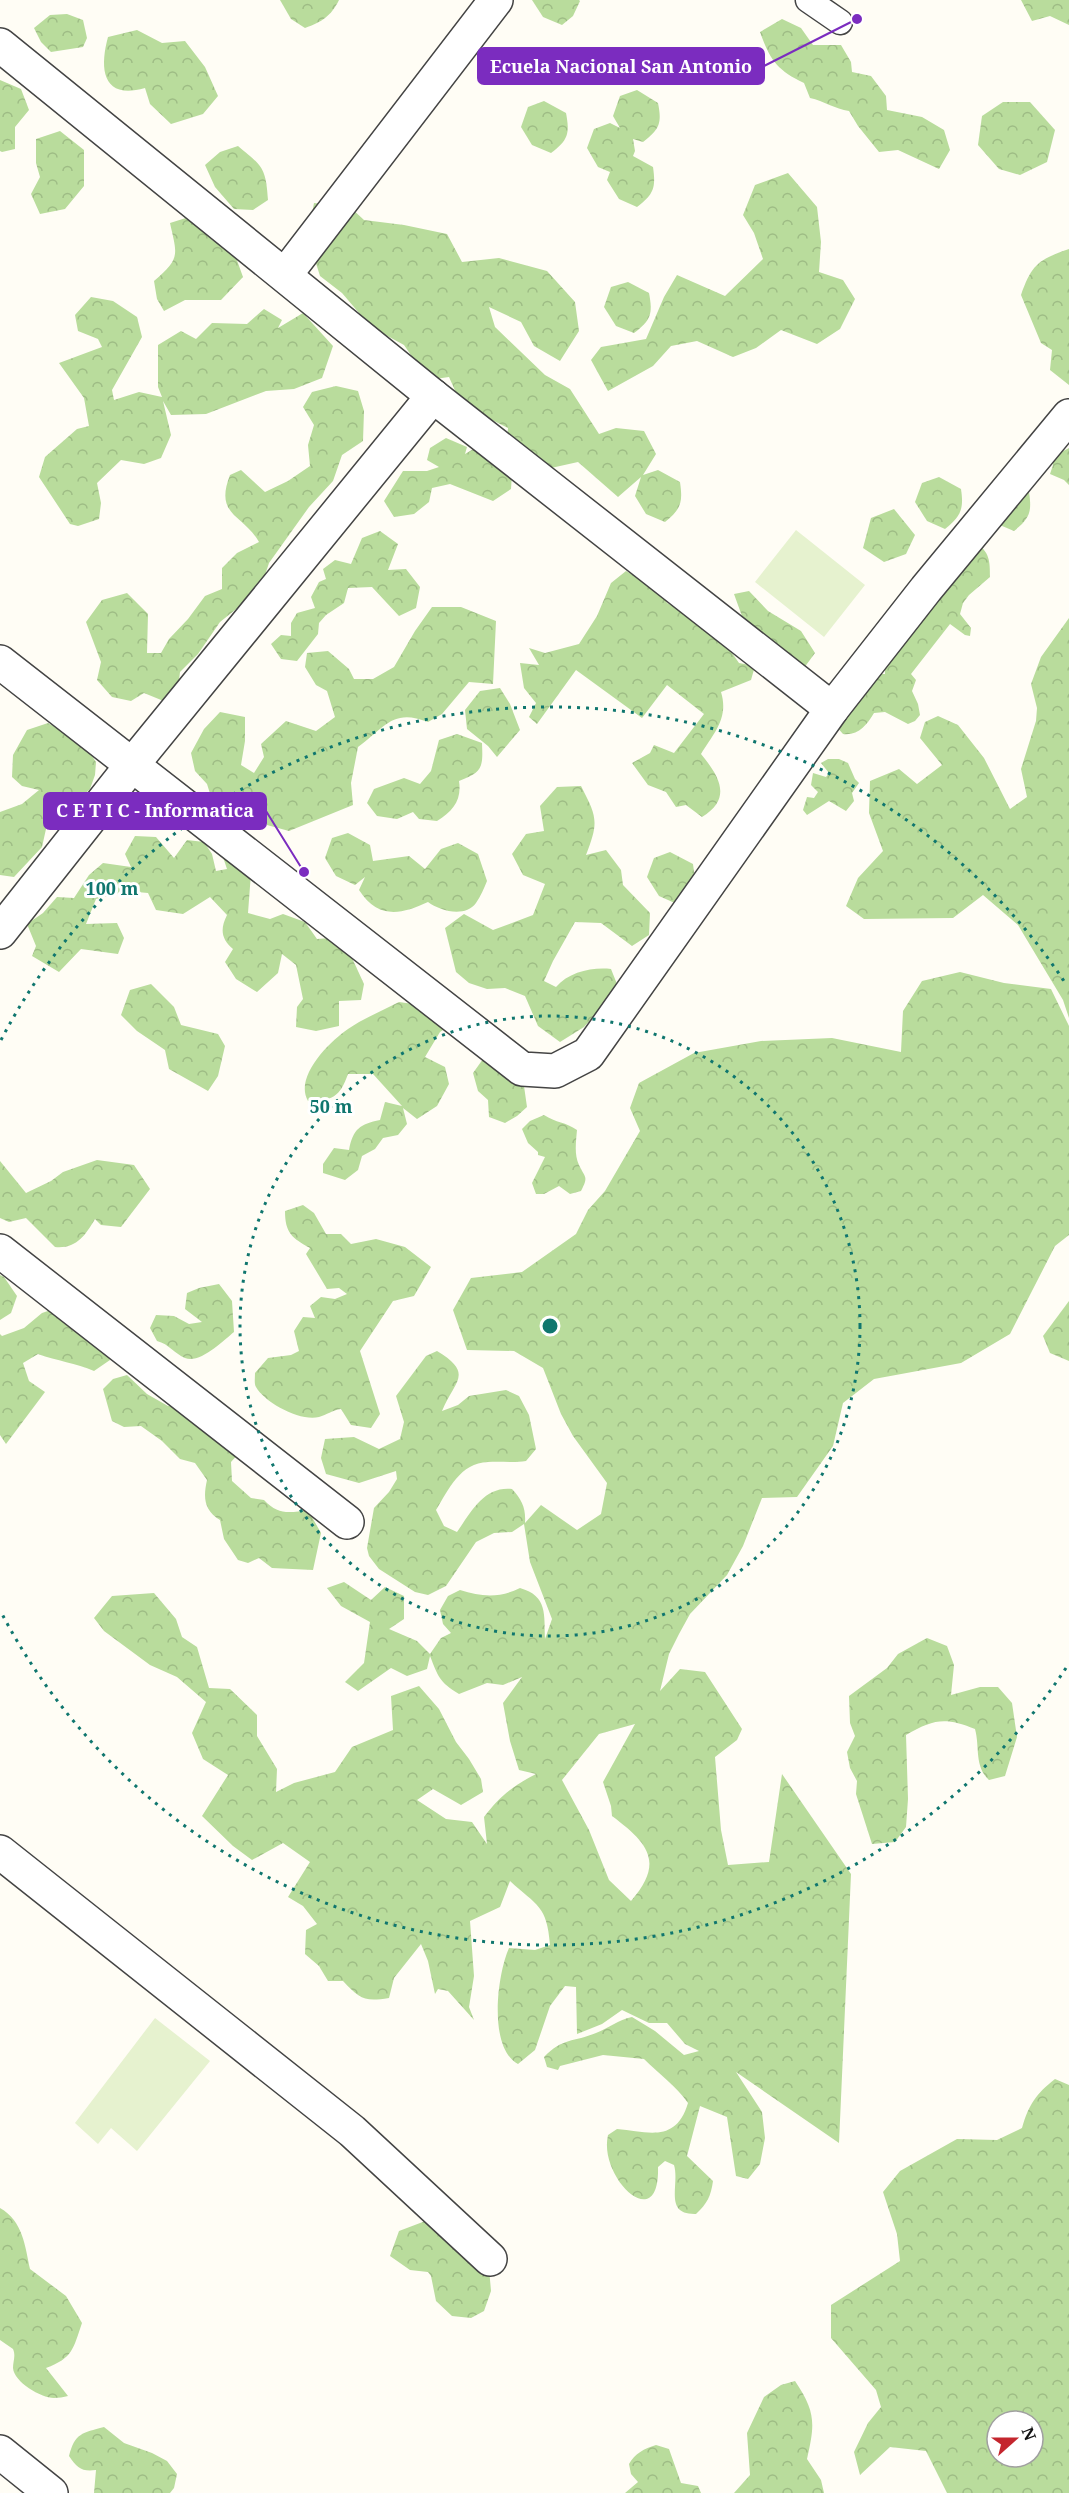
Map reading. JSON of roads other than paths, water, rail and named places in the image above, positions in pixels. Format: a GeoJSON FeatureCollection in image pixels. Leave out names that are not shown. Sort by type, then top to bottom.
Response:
{"type":"FeatureCollection","features":[{"type":"Feature","properties":{"kind":"street"},"geometry":{"type":"LineString","coordinates":[[285,275],[495,0]]}},
{"type":"Feature","properties":{"kind":"street"},"geometry":{"type":"LineString","coordinates":[[0,45],[433,396],[832,709]]}},
{"type":"Feature","properties":{"kind":"street"},"geometry":{"type":"LineString","coordinates":[[0,932],[132,765],[433,396]]}},
{"type":"Feature","properties":{"kind":"street"},"geometry":{"type":"LineString","coordinates":[[0,662],[522,1069],[555,1071],[588,1054],[832,709],[926,589],[1069,416]]}},
{"type":"Feature","properties":{"kind":"street"},"geometry":{"type":"LineString","coordinates":[[0,1251],[347,1522]]}},
{"type":"Feature","properties":{"kind":"street"},"geometry":{"type":"LineString","coordinates":[[0,1852],[352,2131],[490,2259]]}},
{"type":"Feature","properties":{"kind":"street"},"geometry":{"type":"LineString","coordinates":[[0,2452],[51,2493]]}},
{"type":"Feature","properties":{"kind":"lane"},"geometry":{"type":"LineString","coordinates":[[808,0],[840,22]]}},
{"type":"Feature","properties":{"kind":"place","name":"Ecuela Nacional San Antonio"},"geometry":{"type":"Point","coordinates":[857,19]}},
{"type":"Feature","properties":{"kind":"place","name":"C E T I C - Informatica"},"geometry":{"type":"Point","coordinates":[304,872]}}]}
